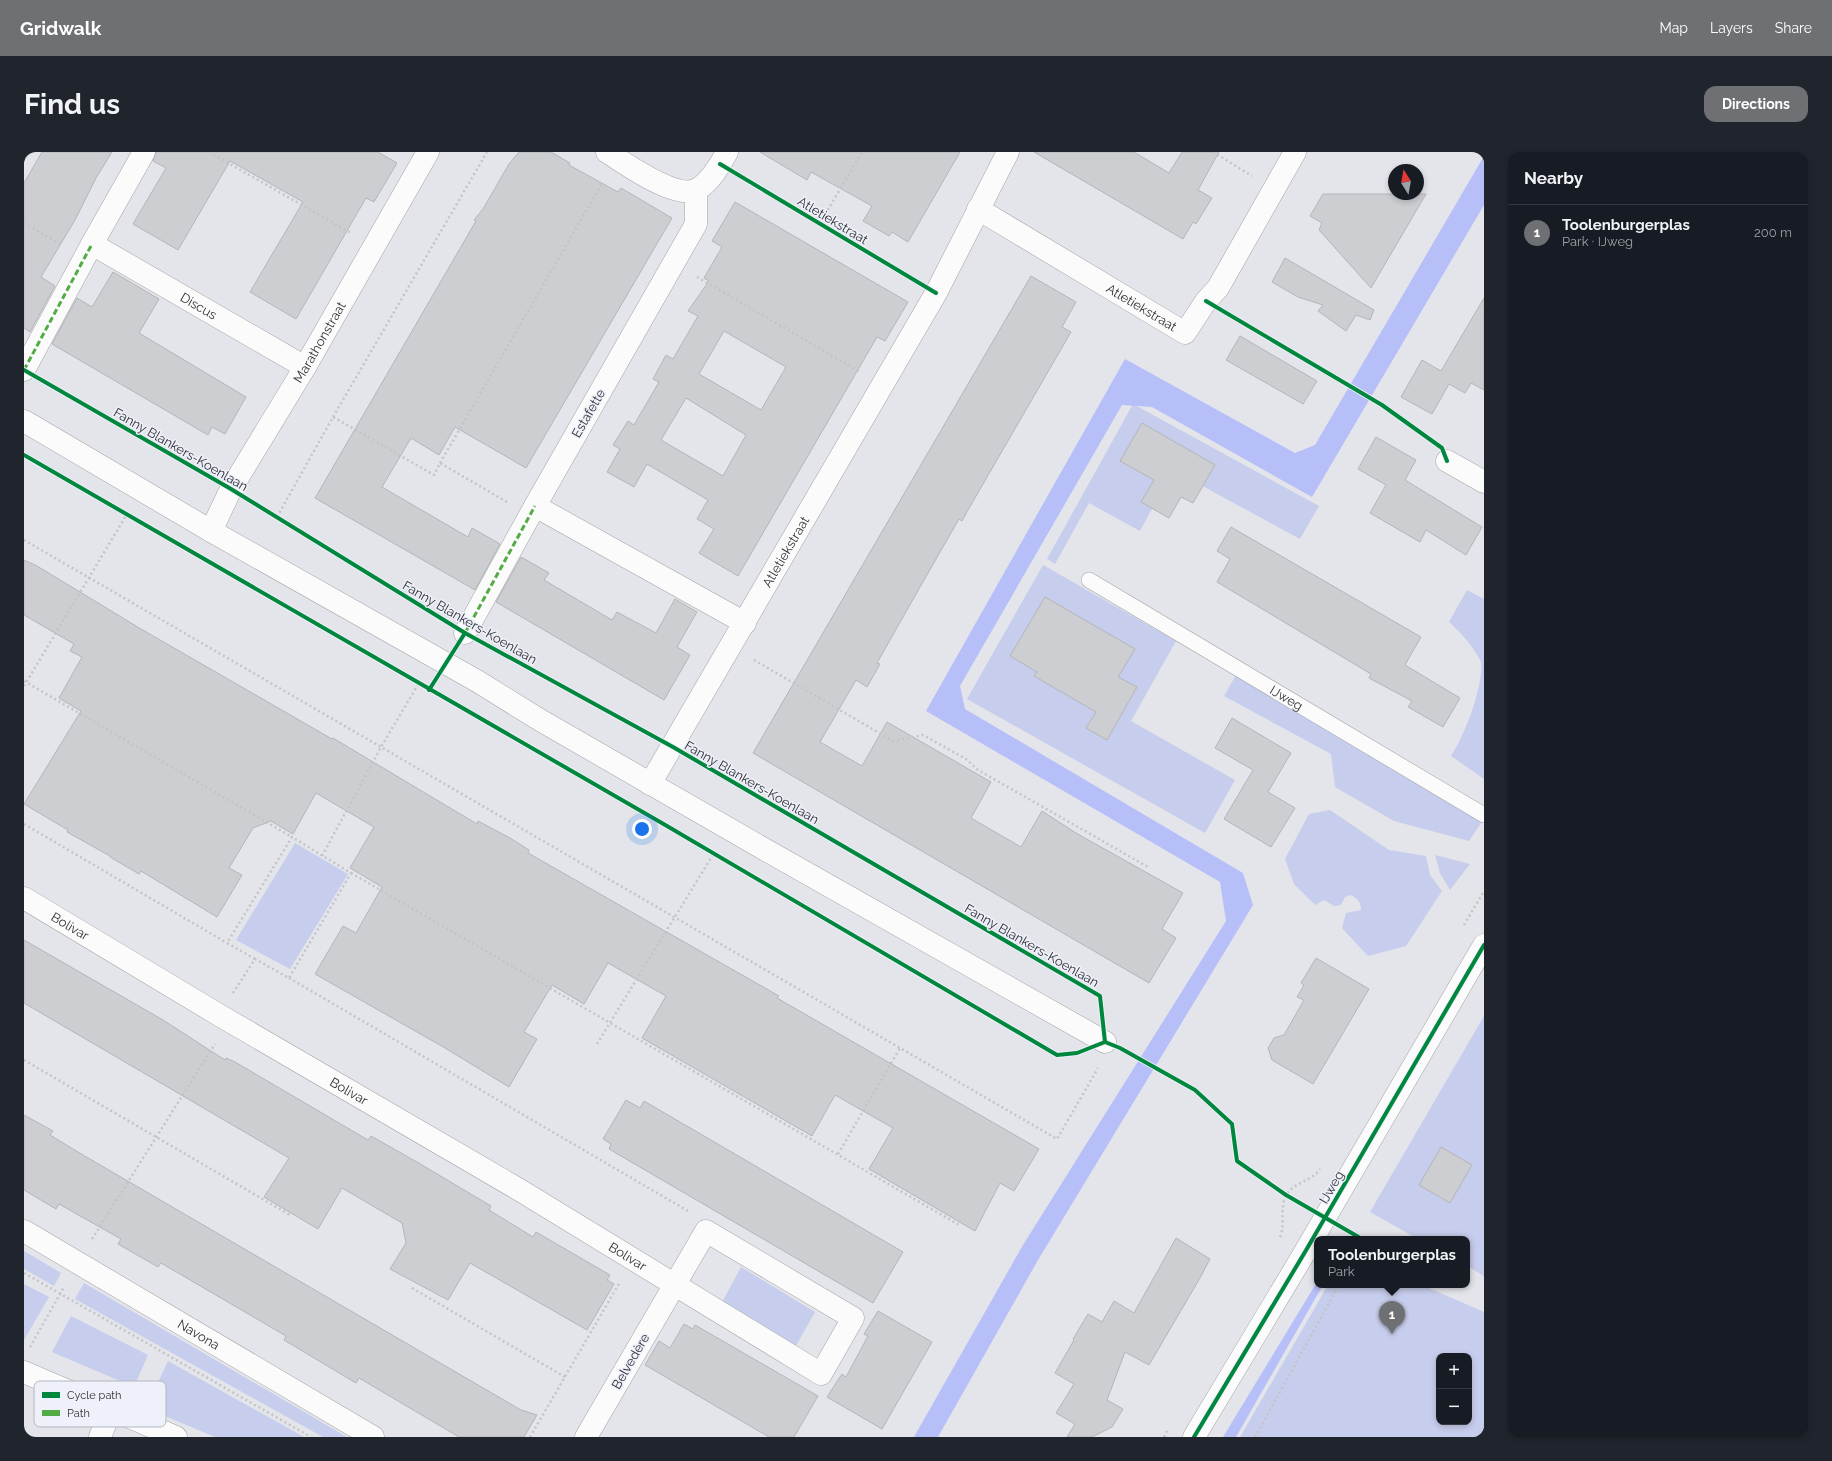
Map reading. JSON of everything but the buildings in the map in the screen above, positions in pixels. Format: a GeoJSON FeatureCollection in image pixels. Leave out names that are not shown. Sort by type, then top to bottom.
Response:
{"type":"FeatureCollection","features":[{"type":"Feature","properties":{"kind":"street"},"geometry":{"type":"LineString","coordinates":[[24,370],[87,251],[144,152]]}},
{"type":"Feature","properties":{"kind":"street","name":"Marathonstraat"},"geometry":{"type":"LineString","coordinates":[[211,531],[230,489],[306,367],[428,152]]}},
{"type":"Feature","properties":{"kind":"street"},"geometry":{"type":"LineString","coordinates":[[612,155],[666,187],[683,192],[696,190],[707,181],[727,152]]}},
{"type":"Feature","properties":{"kind":"street","name":"Atletiekstraat"},"geometry":{"type":"LineString","coordinates":[[650,784],[936,293],[1008,152]]}},
{"type":"Feature","properties":{"kind":"street","name":"Atletiekstraat"},"geometry":{"type":"LineString","coordinates":[[978,209],[1185,334],[1206,300],[1218,288],[1295,152]]}},
{"type":"Feature","properties":{"kind":"street","name":"Estafette"},"geometry":{"type":"LineString","coordinates":[[465,633],[532,511],[696,224],[696,190]]}},
{"type":"Feature","properties":{"kind":"street","name":"Discus"},"geometry":{"type":"LineString","coordinates":[[87,251],[306,367]]}},
{"type":"Feature","properties":{"kind":"street"},"geometry":{"type":"LineString","coordinates":[[24,421],[211,531],[444,663],[650,784],[1108,1044]]}},
{"type":"Feature","properties":{"kind":"street"},"geometry":{"type":"LineString","coordinates":[[1447,461],[1484,482]]}},
{"type":"Feature","properties":{"kind":"street"},"geometry":{"type":"LineString","coordinates":[[532,511],[745,623]]}},
{"type":"Feature","properties":{"kind":"street","name":"Bolivar"},"geometry":{"type":"LineString","coordinates":[[24,898],[224,1018],[518,1189],[821,1374],[853,1318],[706,1230]]}},
{"type":"Feature","properties":{"kind":"street","name":"IJweg"},"geometry":{"type":"LineString","coordinates":[[1314,1236],[1484,945]]}},
{"type":"Feature","properties":{"kind":"street"},"geometry":{"type":"LineString","coordinates":[[674,1284],[706,1230]]}},
{"type":"Feature","properties":{"kind":"street","name":"Navona"},"geometry":{"type":"LineString","coordinates":[[24,1231],[373,1437]]}},
{"type":"Feature","properties":{"kind":"street","name":"IJweg"},"geometry":{"type":"LineString","coordinates":[[1194,1437],[1314,1236]]}},
{"type":"Feature","properties":{"kind":"street","name":"Belvedère"},"geometry":{"type":"LineString","coordinates":[[586,1437],[674,1284]]}},
{"type":"Feature","properties":{"kind":"street"},"geometry":{"type":"LineString","coordinates":[[26,1362],[60,1381]]}},
{"type":"Feature","properties":{"kind":"street"},"geometry":{"type":"LineString","coordinates":[[100,1437],[104,1427]]}},
{"type":"Feature","properties":{"kind":"street"},"geometry":{"type":"LineString","coordinates":[[153,1427],[176,1437]]}},
{"type":"Feature","properties":{"kind":"lane","name":"IJweg"},"geometry":{"type":"LineString","coordinates":[[1089,580],[1484,815]]}},
{"type":"Feature","properties":{"kind":"path"},"geometry":{"type":"LineString","coordinates":[[209,152],[374,247]]}},
{"type":"Feature","properties":{"kind":"path"},"geometry":{"type":"LineString","coordinates":[[277,517],[487,152]]}},
{"type":"Feature","properties":{"kind":"path"},"geometry":{"type":"LineString","coordinates":[[820,224],[862,152]]}},
{"type":"Feature","properties":{"kind":"path"},"geometry":{"type":"LineString","coordinates":[[1213,152],[1273,189]]}},
{"type":"Feature","properties":{"kind":"path"},"geometry":{"type":"LineString","coordinates":[[334,417],[434,475],[612,155]]}},
{"type":"Feature","properties":{"kind":"path"},"geometry":{"type":"LineString","coordinates":[[24,223],[87,251]]}},
{"type":"Feature","properties":{"kind":"path"},"geometry":{"type":"LineString","coordinates":[[674,263],[882,386]]}},
{"type":"Feature","properties":{"kind":"path"},"geometry":{"type":"LineString","coordinates":[[440,463],[532,511]]}},
{"type":"Feature","properties":{"kind":"path"},"geometry":{"type":"LineString","coordinates":[[121,510],[134,517]]}},
{"type":"Feature","properties":{"kind":"path"},"geometry":{"type":"LineString","coordinates":[[270,513],[283,522]]}},
{"type":"Feature","properties":{"kind":"path"},"geometry":{"type":"LineString","coordinates":[[24,686],[127,514]]}},
{"type":"Feature","properties":{"kind":"path"},"geometry":{"type":"LineString","coordinates":[[24,540],[1057,1139],[1108,1044]]}},
{"type":"Feature","properties":{"kind":"path"},"geometry":{"type":"LineString","coordinates":[[731,647],[893,741],[923,735],[966,759],[978,770],[1148,867]]}},
{"type":"Feature","properties":{"kind":"path"},"geometry":{"type":"LineString","coordinates":[[412,679],[429,690],[444,663]]}},
{"type":"Feature","properties":{"kind":"path"},"geometry":{"type":"LineString","coordinates":[[25,682],[292,837],[351,873],[961,1226]]}},
{"type":"Feature","properties":{"kind":"path"},"geometry":{"type":"LineString","coordinates":[[322,856],[419,683]]}},
{"type":"Feature","properties":{"kind":"path"},"geometry":{"type":"LineString","coordinates":[[24,824],[696,1216],[706,1230]]}},
{"type":"Feature","properties":{"kind":"path"},"geometry":{"type":"LineString","coordinates":[[227,943],[292,837]]}},
{"type":"Feature","properties":{"kind":"path"},"geometry":{"type":"LineString","coordinates":[[707,850],[720,857]]}},
{"type":"Feature","properties":{"kind":"path"},"geometry":{"type":"LineString","coordinates":[[597,1044],[714,854]]}},
{"type":"Feature","properties":{"kind":"path"},"geometry":{"type":"LineString","coordinates":[[290,978],[351,873]]}},
{"type":"Feature","properties":{"kind":"path"},"geometry":{"type":"LineString","coordinates":[[1460,932],[1484,891]]}},
{"type":"Feature","properties":{"kind":"path"},"geometry":{"type":"LineString","coordinates":[[26,1362],[60,1294],[156,1137],[224,1018],[255,959]]}},
{"type":"Feature","properties":{"kind":"path"},"geometry":{"type":"LineString","coordinates":[[838,1154],[900,1048]]}},
{"type":"Feature","properties":{"kind":"path"},"geometry":{"type":"LineString","coordinates":[[24,1060],[290,1215]]}},
{"type":"Feature","properties":{"kind":"path"},"geometry":{"type":"LineString","coordinates":[[1280,1191],[1325,1218]]}},
{"type":"Feature","properties":{"kind":"path"},"geometry":{"type":"LineString","coordinates":[[1279,1240],[1283,1230],[1282,1207],[1286,1195]]}},
{"type":"Feature","properties":{"kind":"path"},"geometry":{"type":"LineString","coordinates":[[530,1437],[633,1260]]}},
{"type":"Feature","properties":{"kind":"path"},"geometry":{"type":"LineString","coordinates":[[24,1274],[311,1437]]}},
{"type":"Feature","properties":{"kind":"path"},"geometry":{"type":"LineString","coordinates":[[412,1288],[564,1377]]}},
{"type":"Feature","properties":{"kind":"path"},"geometry":{"type":"LineString","coordinates":[[1255,1437],[1337,1288]]}},
{"type":"Feature","properties":{"kind":"path"},"geometry":{"type":"LineString","coordinates":[[1164,1437],[1167,1430]]}},
{"type":"Feature","properties":{"kind":"shaded area"},"geometry":{"type":"Polygon","coordinates":[[[1133,404],[1319,506],[1300,539],[1173,470],[1140,531],[1089,503],[1055,564],[1047,559],[1133,404]]]}},
{"type":"Feature","properties":{"kind":"shaded area"},"geometry":{"type":"Polygon","coordinates":[[[1043,565],[1176,641],[1131,721],[1235,780],[1205,833],[967,699],[1043,565]]]}},
{"type":"Feature","properties":{"kind":"shaded area"},"geometry":{"type":"Polygon","coordinates":[[[1467,590],[1484,599],[1484,779],[1451,756],[1462,737],[1472,711],[1481,672],[1481,662],[1475,651],[1449,622],[1467,590]]]}},
{"type":"Feature","properties":{"kind":"shaded area"},"geometry":{"type":"Polygon","coordinates":[[[1236,675],[1483,820],[1469,841],[1394,821],[1335,787],[1331,754],[1224,696],[1236,675]]]}},
{"type":"Feature","properties":{"kind":"shaded area"},"geometry":{"type":"Polygon","coordinates":[[[1330,810],[1389,850],[1426,856],[1430,875],[1442,891],[1406,946],[1368,956],[1342,928],[1346,913],[1361,910],[1360,903],[1357,899],[1351,895],[1345,897],[1341,905],[1334,906],[1324,900],[1315,905],[1294,884],[1285,859],[1309,814],[1330,810]]]}},
{"type":"Feature","properties":{"kind":"shaded area"},"geometry":{"type":"Polygon","coordinates":[[[295,843],[348,874],[290,969],[236,940],[295,843]]]}},
{"type":"Feature","properties":{"kind":"shaded area"},"geometry":{"type":"Polygon","coordinates":[[[1435,855],[1470,864],[1450,890],[1440,873],[1435,855]]]}},
{"type":"Feature","properties":{"kind":"shaded area"},"geometry":{"type":"Polygon","coordinates":[[[1484,1016],[1484,1276],[1470,1268],[1470,1236],[1413,1236],[1370,1212],[1484,1016]]]}},
{"type":"Feature","properties":{"kind":"shaded area"},"geometry":{"type":"Polygon","coordinates":[[[24,1251],[61,1273],[54,1286],[24,1269],[24,1251]]]}},
{"type":"Feature","properties":{"kind":"shaded area"},"geometry":{"type":"Polygon","coordinates":[[[741,1267],[815,1312],[793,1351],[721,1304],[741,1267]]]}},
{"type":"Feature","properties":{"kind":"shaded area"},"geometry":{"type":"Polygon","coordinates":[[[84,1283],[347,1437],[323,1437],[75,1299],[84,1283]]]}},
{"type":"Feature","properties":{"kind":"shaded area"},"geometry":{"type":"Polygon","coordinates":[[[24,1284],[49,1297],[24,1340],[24,1284]]]}},
{"type":"Feature","properties":{"kind":"shaded area"},"geometry":{"type":"Polygon","coordinates":[[[1326,1288],[1429,1288],[1484,1312],[1484,1437],[1240,1437],[1326,1288]]]}},
{"type":"Feature","properties":{"kind":"shaded area"},"geometry":{"type":"Polygon","coordinates":[[[71,1316],[148,1355],[137,1381],[120,1381],[52,1352],[71,1316]]]}},
{"type":"Feature","properties":{"kind":"shaded area"},"geometry":{"type":"Polygon","coordinates":[[[168,1361],[304,1437],[215,1437],[166,1416],[166,1381],[159,1381],[168,1361]]]}},
{"type":"Feature","properties":{"kind":"water"},"geometry":{"type":"Polygon","coordinates":[[[1484,156],[1484,205],[1312,497],[1152,407],[1122,405],[960,686],[965,709],[1243,873],[1253,905],[1038,1260],[938,1437],[914,1437],[1023,1245],[1226,921],[1220,882],[926,711],[1125,359],[1295,453],[1315,445],[1484,156]]]}},
{"type":"Feature","properties":{"kind":"water"},"geometry":{"type":"Polygon","coordinates":[[[1314,1287],[1321,1288],[1236,1437],[1223,1437],[1314,1287]]]}},
{"type":"Feature","properties":{"kind":"marked path"},"geometry":{"type":"LineString","coordinates":[[24,370],[92,244]]}},
{"type":"Feature","properties":{"kind":"marked path"},"geometry":{"type":"LineString","coordinates":[[465,633],[535,506]]}},
{"type":"Feature","properties":{"kind":"cycle path"},"geometry":{"type":"LineString","coordinates":[[720,164],[936,293]]}},
{"type":"Feature","properties":{"kind":"cycle path"},"geometry":{"type":"LineString","coordinates":[[1206,301],[1382,405],[1442,448],[1447,461]]}},
{"type":"Feature","properties":{"kind":"cycle path","name":"Fanny Blankers-Koenlaan"},"geometry":{"type":"LineString","coordinates":[[24,370],[231,489],[465,633],[673,747],[1100,996],[1105,1042]]}},
{"type":"Feature","properties":{"kind":"cycle path"},"geometry":{"type":"LineString","coordinates":[[24,455],[667,826],[1057,1055],[1077,1053],[1105,1042]]}},
{"type":"Feature","properties":{"kind":"cycle path","name":"Fanny Blankers-Koenlaan"},"geometry":{"type":"LineString","coordinates":[[429,690],[465,633]]}},
{"type":"Feature","properties":{"kind":"cycle path"},"geometry":{"type":"LineString","coordinates":[[1314,1236],[1484,945]]}},
{"type":"Feature","properties":{"kind":"cycle path"},"geometry":{"type":"LineString","coordinates":[[1105,1042],[1120,1048],[1195,1090],[1232,1124],[1237,1161],[1286,1195],[1357,1236]]}},
{"type":"Feature","properties":{"kind":"cycle path"},"geometry":{"type":"LineString","coordinates":[[1194,1437],[1314,1237]]}},
{"type":"Feature","properties":{"kind":"place","name":"Toolenburgerplas"},"geometry":{"type":"Point","coordinates":[1392,1334]}}]}
